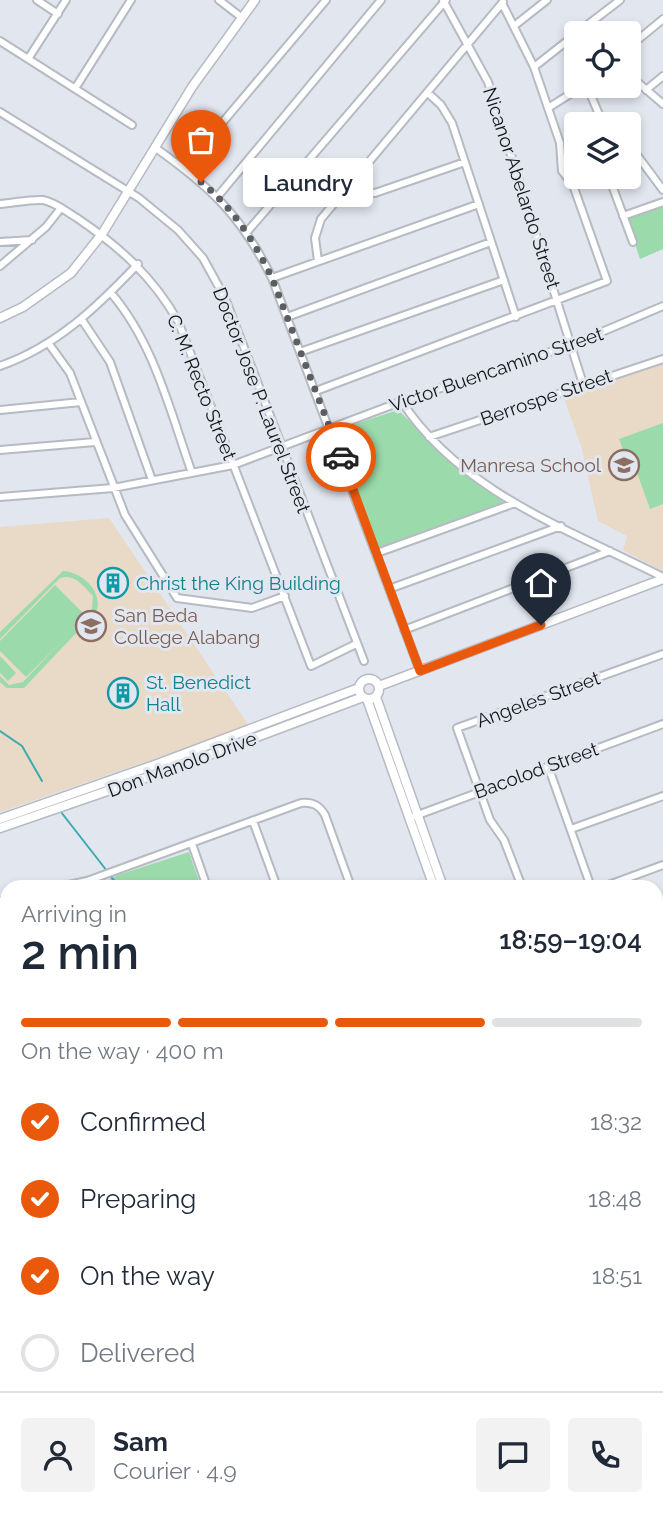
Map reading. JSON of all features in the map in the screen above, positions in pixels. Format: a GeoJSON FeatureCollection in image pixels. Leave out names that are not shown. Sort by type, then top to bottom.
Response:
{"type":"FeatureCollection","features":[{"type":"Feature","properties":{"kind":"street"},"geometry":{"type":"LineString","coordinates":[[37,0],[58,13]]}},
{"type":"Feature","properties":{"kind":"street"},"geometry":{"type":"LineString","coordinates":[[28,59],[66,0]]}},
{"type":"Feature","properties":{"kind":"street"},"geometry":{"type":"LineString","coordinates":[[76,87],[131,0]]}},
{"type":"Feature","properties":{"kind":"street"},"geometry":{"type":"LineString","coordinates":[[219,0],[241,17]]}},
{"type":"Feature","properties":{"kind":"street"},"geometry":{"type":"LineString","coordinates":[[0,318],[23,307],[71,273],[102,234],[157,149],[192,87],[255,0]]}},
{"type":"Feature","properties":{"kind":"street"},"geometry":{"type":"LineString","coordinates":[[184,168],[326,0]]}},
{"type":"Feature","properties":{"kind":"street"},"geometry":{"type":"LineString","coordinates":[[218,196],[381,0]]}},
{"type":"Feature","properties":{"kind":"street"},"geometry":{"type":"LineString","coordinates":[[514,26],[547,0]]}},
{"type":"Feature","properties":{"kind":"street"},"geometry":{"type":"LineString","coordinates":[[593,21],[620,0]]}},
{"type":"Feature","properties":{"kind":"street"},"geometry":{"type":"LineString","coordinates":[[247,232],[444,1]]}},
{"type":"Feature","properties":{"kind":"street","name":"Nicanor Abelardo Street"},"geometry":{"type":"LineString","coordinates":[[444,1],[470,43],[500,115],[583,384]]}},
{"type":"Feature","properties":{"kind":"street"},"geometry":{"type":"LineString","coordinates":[[316,391],[607,281],[573,185],[562,171],[560,143],[534,66],[503,2],[321,219],[317,229],[318,261]]}},
{"type":"Feature","properties":{"kind":"street"},"geometry":{"type":"LineString","coordinates":[[641,37],[663,19]]}},
{"type":"Feature","properties":{"kind":"street"},"geometry":{"type":"LineString","coordinates":[[0,41],[132,125]]}},
{"type":"Feature","properties":{"kind":"street"},"geometry":{"type":"LineString","coordinates":[[534,66],[564,43]]}},
{"type":"Feature","properties":{"kind":"street"},"geometry":{"type":"LineString","coordinates":[[646,90],[663,76]]}},
{"type":"Feature","properties":{"kind":"street"},"geometry":{"type":"LineString","coordinates":[[641,86],[663,104]]}},
{"type":"Feature","properties":{"kind":"street"},"geometry":{"type":"LineString","coordinates":[[428,93],[447,113],[516,317]]}},
{"type":"Feature","properties":{"kind":"street"},"geometry":{"type":"LineString","coordinates":[[548,108],[565,98]]}},
{"type":"Feature","properties":{"kind":"street","name":"Doctor Jose P. Laurel Street"},"geometry":{"type":"LineString","coordinates":[[0,112],[139,198],[178,230],[203,258],[225,299],[356,644],[365,661]]}},
{"type":"Feature","properties":{"kind":"street"},"geometry":{"type":"LineString","coordinates":[[157,149],[218,196],[247,232],[272,278],[420,671]]}},
{"type":"Feature","properties":{"kind":"street"},"geometry":{"type":"LineString","coordinates":[[641,160],[663,190]]}},
{"type":"Feature","properties":{"kind":"street"},"geometry":{"type":"LineString","coordinates":[[350,184],[364,192],[375,193],[465,162]]}},
{"type":"Feature","properties":{"kind":"street"},"geometry":{"type":"LineString","coordinates":[[613,189],[633,242]]}},
{"type":"Feature","properties":{"kind":"street","name":"C. M. Recto Street"},"geometry":{"type":"LineString","coordinates":[[0,204],[44,200],[61,208],[102,234],[138,264],[162,293],[178,321],[311,666],[356,644]]}},
{"type":"Feature","properties":{"kind":"street"},"geometry":{"type":"LineString","coordinates":[[623,216],[663,202]]}},
{"type":"Feature","properties":{"kind":"street"},"geometry":{"type":"LineString","coordinates":[[272,278],[479,204]]}},
{"type":"Feature","properties":{"kind":"street"},"geometry":{"type":"LineString","coordinates":[[0,266],[32,240],[61,208]]}},
{"type":"Feature","properties":{"kind":"street"},"geometry":{"type":"LineString","coordinates":[[0,242],[32,240]]}},
{"type":"Feature","properties":{"kind":"street"},"geometry":{"type":"LineString","coordinates":[[287,317],[491,242]]}},
{"type":"Feature","properties":{"kind":"street"},"geometry":{"type":"LineString","coordinates":[[0,366],[50,344],[82,320],[138,264]]}},
{"type":"Feature","properties":{"kind":"street"},"geometry":{"type":"LineString","coordinates":[[300,352],[504,280]]}},
{"type":"Feature","properties":{"kind":"street"},"geometry":{"type":"LineString","coordinates":[[111,293],[132,320],[150,356],[192,473]]}},
{"type":"Feature","properties":{"kind":"street","name":"Victor Buencamino Street"},"geometry":{"type":"LineString","coordinates":[[0,497],[113,488],[233,465],[402,402],[571,345],[663,306]]}},
{"type":"Feature","properties":{"kind":"street"},"geometry":{"type":"LineString","coordinates":[[82,320],[110,362],[152,480]]}},
{"type":"Feature","properties":{"kind":"street"},"geometry":{"type":"LineString","coordinates":[[50,344],[70,373],[125,515],[177,598],[252,608],[285,596]]}},
{"type":"Feature","properties":{"kind":"street","name":"Berrospe Street"},"geometry":{"type":"LineString","coordinates":[[429,437],[663,359]]}},
{"type":"Feature","properties":{"kind":"street"},"geometry":{"type":"LineString","coordinates":[[0,410],[81,402]]}},
{"type":"Feature","properties":{"kind":"street"},"geometry":{"type":"LineString","coordinates":[[402,402],[429,437],[464,471],[514,503],[663,578]]}},
{"type":"Feature","properties":{"kind":"street"},"geometry":{"type":"LineString","coordinates":[[0,450],[95,442]]}},
{"type":"Feature","properties":{"kind":"street"},"geometry":{"type":"LineString","coordinates":[[377,553],[514,503]]}},
{"type":"Feature","properties":{"kind":"street"},"geometry":{"type":"LineString","coordinates":[[389,589],[561,526]]}},
{"type":"Feature","properties":{"kind":"street"},"geometry":{"type":"LineString","coordinates":[[404,630],[610,551]]}},
{"type":"Feature","properties":{"kind":"street"},"geometry":{"type":"LineString","coordinates":[[366,695],[379,686],[663,578]]}},
{"type":"Feature","properties":{"kind":"street","name":"Angeles Street"},"geometry":{"type":"LineString","coordinates":[[519,880],[504,840],[493,826],[457,728],[663,654]]}},
{"type":"Feature","properties":{"kind":"street"},"geometry":{"type":"LineString","coordinates":[[379,686],[376,681],[366,679],[366,695],[440,880]]}},
{"type":"Feature","properties":{"kind":"street","name":"Don Manolo Drive"},"geometry":{"type":"LineString","coordinates":[[0,828],[208,745],[366,695]]}},
{"type":"Feature","properties":{"kind":"street","name":"Don Manolo Drive"},"geometry":{"type":"LineString","coordinates":[[0,819],[211,754],[366,695]]}},
{"type":"Feature","properties":{"kind":"street","name":"Bacolod Street"},"geometry":{"type":"LineString","coordinates":[[413,816],[663,724]]}},
{"type":"Feature","properties":{"kind":"street"},"geometry":{"type":"LineString","coordinates":[[208,745],[211,754]]}},
{"type":"Feature","properties":{"kind":"street"},"geometry":{"type":"LineString","coordinates":[[548,766],[589,880]]}},
{"type":"Feature","properties":{"kind":"street"},"geometry":{"type":"LineString","coordinates":[[571,829],[663,796]]}},
{"type":"Feature","properties":{"kind":"street"},"geometry":{"type":"LineString","coordinates":[[96,880],[301,803],[317,805],[325,815],[348,880]]}},
{"type":"Feature","properties":{"kind":"street"},"geometry":{"type":"LineString","coordinates":[[413,816],[432,880]]}},
{"type":"Feature","properties":{"kind":"street"},"geometry":{"type":"LineString","coordinates":[[253,821],[274,880]]}},
{"type":"Feature","properties":{"kind":"street"},"geometry":{"type":"LineString","coordinates":[[192,844],[205,880]]}},
{"type":"Feature","properties":{"kind":"street"},"geometry":{"type":"LineString","coordinates":[[623,880],[663,866]]}},
{"type":"Feature","properties":{"kind":"shaded area","name":"Manresa School"},"geometry":{"type":"Polygon","coordinates":[[[663,364],[663,571],[623,550],[627,536],[598,521],[582,449],[563,396],[663,364]]]}},
{"type":"Feature","properties":{"kind":"shaded area","name":"San Beda College Alabang"},"geometry":{"type":"Polygon","coordinates":[[[109,518],[249,726],[0,812],[0,527],[109,518]]]}},
{"type":"Feature","properties":{"kind":"green space"},"geometry":{"type":"Polygon","coordinates":[[[663,202],[663,249],[640,259],[626,216],[663,202]]]}},
{"type":"Feature","properties":{"kind":"green space"},"geometry":{"type":"Polygon","coordinates":[[[398,410],[454,464],[504,502],[377,552],[334,431],[398,410]]]}},
{"type":"Feature","properties":{"kind":"green space"},"geometry":{"type":"Polygon","coordinates":[[[663,423],[663,504],[650,509],[636,470],[631,471],[619,439],[663,423]]]}},
{"type":"Feature","properties":{"kind":"green space"},"geometry":{"type":"Polygon","coordinates":[[[63,571],[78,575],[90,585],[97,598],[96,612],[24,688],[7,688],[0,682],[0,676],[9,685],[23,682],[60,643],[26,677],[0,651],[0,641],[55,585],[86,616],[92,610],[93,596],[82,585],[70,577],[60,578],[0,639],[0,632],[63,571]]]}},
{"type":"Feature","properties":{"kind":"green space"},"geometry":{"type":"Polygon","coordinates":[[[0,656],[16,673],[8,681],[0,673],[0,656]]]}},
{"type":"Feature","properties":{"kind":"green space"},"geometry":{"type":"Polygon","coordinates":[[[189,852],[199,880],[109,880],[189,852]]]}},
{"type":"Feature","properties":{"kind":"waterway"},"geometry":{"type":"LineString","coordinates":[[0,731],[22,746],[42,781]]}},
{"type":"Feature","properties":{"kind":"waterway"},"geometry":{"type":"LineString","coordinates":[[61,812],[107,871]]}},
{"type":"Feature","properties":{"kind":"waterway"},"geometry":{"type":"LineString","coordinates":[[110,876],[114,880]]}},
{"type":"Feature","properties":{"kind":"way so far"},"geometry":{"type":"LineString","coordinates":[[201,182],[218,196],[260,252],[341,457]]}},
{"type":"Feature","properties":{"kind":"place","name":"Laundry"},"geometry":{"type":"Point","coordinates":[201,182]}},
{"type":"Feature","properties":{"kind":"place","name":"Manresa School"},"geometry":{"type":"Point","coordinates":[624,465]}},
{"type":"Feature","properties":{"kind":"place","name":"Christ the King Building"},"geometry":{"type":"Point","coordinates":[113,583]}},
{"type":"Feature","properties":{"kind":"place","name":"San Beda College Alabang"},"geometry":{"type":"Point","coordinates":[91,626]}},
{"type":"Feature","properties":{"kind":"place","name":"St. Benedict Hall"},"geometry":{"type":"Point","coordinates":[123,693]}},
{"type":"Feature","properties":{"kind":"route"},"geometry":{"type":"LineString","coordinates":[[341,457],[420,671],[541,625]]}}]}
